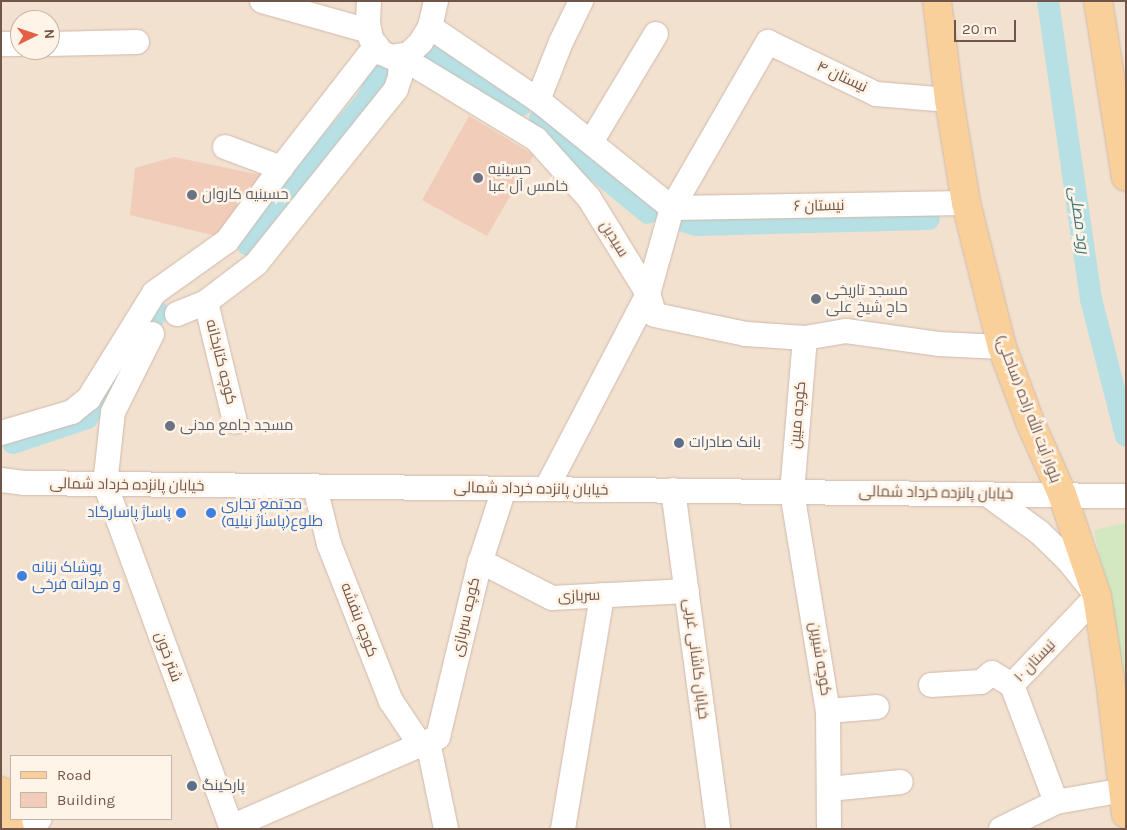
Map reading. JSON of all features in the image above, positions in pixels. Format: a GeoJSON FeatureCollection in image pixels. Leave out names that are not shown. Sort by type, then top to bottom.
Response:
{"type":"FeatureCollection","features":[{"type":"Feature","properties":{"kind":"main road","name":"بلوار آیت الله زاده (ساحلی)"},"geometry":{"type":"LineString","coordinates":[[937,1],[949,100],[966,203],[1002,347],[1030,422],[1062,494],[1097,596],[1125,802]]}},
{"type":"Feature","properties":{"kind":"main road"},"geometry":{"type":"LineString","coordinates":[[1098,1],[1126,177]]}},
{"type":"Feature","properties":{"kind":"main road"},"geometry":{"type":"LineString","coordinates":[[1,792],[10,827]]}},
{"type":"Feature","properties":{"kind":"street","name":"سیدین"},"geometry":{"type":"LineString","coordinates":[[262,1],[372,39],[382,53],[391,57],[401,57],[536,139],[588,198],[648,294],[655,315],[746,334],[805,338]]}},
{"type":"Feature","properties":{"kind":"street"},"geometry":{"type":"LineString","coordinates":[[1,433],[72,412],[89,398],[154,293],[227,241],[372,39],[368,1]]}},
{"type":"Feature","properties":{"kind":"street"},"geometry":{"type":"LineString","coordinates":[[177,314],[206,302],[256,264],[396,89],[400,77],[401,57],[416,48],[430,27],[436,1]]}},
{"type":"Feature","properties":{"kind":"street"},"geometry":{"type":"LineString","coordinates":[[538,100],[561,42],[581,1]]}},
{"type":"Feature","properties":{"kind":"street"},"geometry":{"type":"LineString","coordinates":[[430,27],[538,100],[672,208],[648,294],[546,489]]}},
{"type":"Feature","properties":{"kind":"street"},"geometry":{"type":"LineString","coordinates":[[591,142],[656,34]]}},
{"type":"Feature","properties":{"kind":"street"},"geometry":{"type":"LineString","coordinates":[[60,44],[138,42]]}},
{"type":"Feature","properties":{"kind":"street","name":"نیستان ۴"},"geometry":{"type":"LineString","coordinates":[[672,208],[768,42],[876,94],[949,100]]}},
{"type":"Feature","properties":{"kind":"street"},"geometry":{"type":"LineString","coordinates":[[225,146],[281,168]]}},
{"type":"Feature","properties":{"kind":"street","name":"نیستان ۶"},"geometry":{"type":"LineString","coordinates":[[672,208],[966,203]]}},
{"type":"Feature","properties":{"kind":"street","name":"کوچه کتابخانه"},"geometry":{"type":"LineString","coordinates":[[206,302],[236,422]]}},
{"type":"Feature","properties":{"kind":"street"},"geometry":{"type":"LineString","coordinates":[[805,338],[846,331],[938,344],[1002,347]]}},
{"type":"Feature","properties":{"kind":"street"},"geometry":{"type":"LineString","coordinates":[[105,484],[113,412],[152,334]]}},
{"type":"Feature","properties":{"kind":"street","name":"کوچه مبین"},"geometry":{"type":"LineString","coordinates":[[792,492],[805,338]]}},
{"type":"Feature","properties":{"kind":"street","name":"خیابان پانزده خرداد شمالی"},"geometry":{"type":"LineString","coordinates":[[1,480],[24,484],[1126,496]]}},
{"type":"Feature","properties":{"kind":"street","name":"شتر خون"},"geometry":{"type":"LineString","coordinates":[[105,484],[231,828]]}},
{"type":"Feature","properties":{"kind":"street","name":"کوچه بنفشه"},"geometry":{"type":"LineString","coordinates":[[315,487],[329,544],[390,701],[425,744]]}},
{"type":"Feature","properties":{"kind":"street","name":"کوچه سربازی"},"geometry":{"type":"LineString","coordinates":[[425,744],[438,737],[480,560],[504,489]]}},
{"type":"Feature","properties":{"kind":"street","name":"خیابان کاشانی غربی"},"geometry":{"type":"LineString","coordinates":[[673,490],[718,829]]}},
{"type":"Feature","properties":{"kind":"street","name":"کوچه شیرین"},"geometry":{"type":"LineString","coordinates":[[792,492],[828,711],[829,829]]}},
{"type":"Feature","properties":{"kind":"street"},"geometry":{"type":"LineString","coordinates":[[987,494],[1039,532],[1068,560],[1097,596]]}},
{"type":"Feature","properties":{"kind":"street","name":"سربازی"},"geometry":{"type":"LineString","coordinates":[[480,560],[552,598],[687,592]]}},
{"type":"Feature","properties":{"kind":"street"},"geometry":{"type":"LineString","coordinates":[[563,829],[602,595]]}},
{"type":"Feature","properties":{"kind":"street","name":"نیستان ۱۰"},"geometry":{"type":"LineString","coordinates":[[931,685],[981,682],[992,673],[1012,685],[1097,596]]}},
{"type":"Feature","properties":{"kind":"street"},"geometry":{"type":"LineString","coordinates":[[1012,685],[1056,802]]}},
{"type":"Feature","properties":{"kind":"street"},"geometry":{"type":"LineString","coordinates":[[828,711],[877,707]]}},
{"type":"Feature","properties":{"kind":"street"},"geometry":{"type":"LineString","coordinates":[[231,828],[425,744],[446,829]]}},
{"type":"Feature","properties":{"kind":"street"},"geometry":{"type":"LineString","coordinates":[[829,789],[901,782]]}},
{"type":"Feature","properties":{"kind":"street"},"geometry":{"type":"LineString","coordinates":[[1002,829],[1056,802],[1125,802]]}},
{"type":"Feature","properties":{"kind":"street"},"geometry":{"type":"LineString","coordinates":[[10,827],[35,820]]}},
{"type":"Feature","properties":{"kind":"shaded area"},"geometry":{"type":"Polygon","coordinates":[[[1,1],[1126,1],[1126,829],[1,829],[1,1]]]}},
{"type":"Feature","properties":{"kind":"green space"},"geometry":{"type":"Polygon","coordinates":[[[1125,523],[1126,699],[1125,682],[1094,530],[1125,523]]]}},
{"type":"Feature","properties":{"kind":"building","name":"حسینیه خامس آل عبا"},"geometry":{"type":"Polygon","coordinates":[[[469,116],[534,155],[487,236],[422,200],[469,116]]]}},
{"type":"Feature","properties":{"kind":"building","name":"حسینیه کاروان"},"geometry":{"type":"Polygon","coordinates":[[[174,157],[266,176],[220,237],[130,215],[135,168],[174,157]]]}},
{"type":"Feature","properties":{"kind":"waterway","name":"رود مصلی"},"geometry":{"type":"LineString","coordinates":[[1048,1],[1091,299],[1126,436]]}},
{"type":"Feature","properties":{"kind":"waterway"},"geometry":{"type":"LineString","coordinates":[[433,50],[521,105]]}},
{"type":"Feature","properties":{"kind":"waterway"},"geometry":{"type":"LineString","coordinates":[[248,245],[279,203],[366,101],[383,70]]}},
{"type":"Feature","properties":{"kind":"waterway"},"geometry":{"type":"LineString","coordinates":[[540,118],[592,167],[648,213]]}},
{"type":"Feature","properties":{"kind":"waterway"},"geometry":{"type":"LineString","coordinates":[[683,221],[697,225],[929,219]]}},
{"type":"Feature","properties":{"kind":"waterway"},"geometry":{"type":"LineString","coordinates":[[134,347],[157,312]]}},
{"type":"Feature","properties":{"kind":"waterway"},"geometry":{"type":"LineString","coordinates":[[13,443],[87,418],[108,386]]}},
{"type":"Feature","properties":{"kind":"place","name":"حسینیه خامس آل عبا"},"geometry":{"type":"Point","coordinates":[478,178]}},
{"type":"Feature","properties":{"kind":"place","name":"حسینیه کاروان"},"geometry":{"type":"Point","coordinates":[192,195]}},
{"type":"Feature","properties":{"kind":"place","name":"مسجد تاریخی حاج شیخ علی"},"geometry":{"type":"Point","coordinates":[816,299]}},
{"type":"Feature","properties":{"kind":"place","name":"مسجد جامع مدنی"},"geometry":{"type":"Point","coordinates":[170,426]}},
{"type":"Feature","properties":{"kind":"place","name":"بانک صادرات"},"geometry":{"type":"Point","coordinates":[679,443]}},
{"type":"Feature","properties":{"kind":"place","name":"پاساژ پاسارگاد"},"geometry":{"type":"Point","coordinates":[181,513]}},
{"type":"Feature","properties":{"kind":"place","name":"مجتمع تجاری طلوع(پاساژ نیلیه)"},"geometry":{"type":"Point","coordinates":[211,513]}},
{"type":"Feature","properties":{"kind":"place","name":"پوشاک زنانه و مردانه فرخی"},"geometry":{"type":"Point","coordinates":[22,576]}},
{"type":"Feature","properties":{"kind":"place","name":"پارکینگ"},"geometry":{"type":"Point","coordinates":[192,786]}}]}
